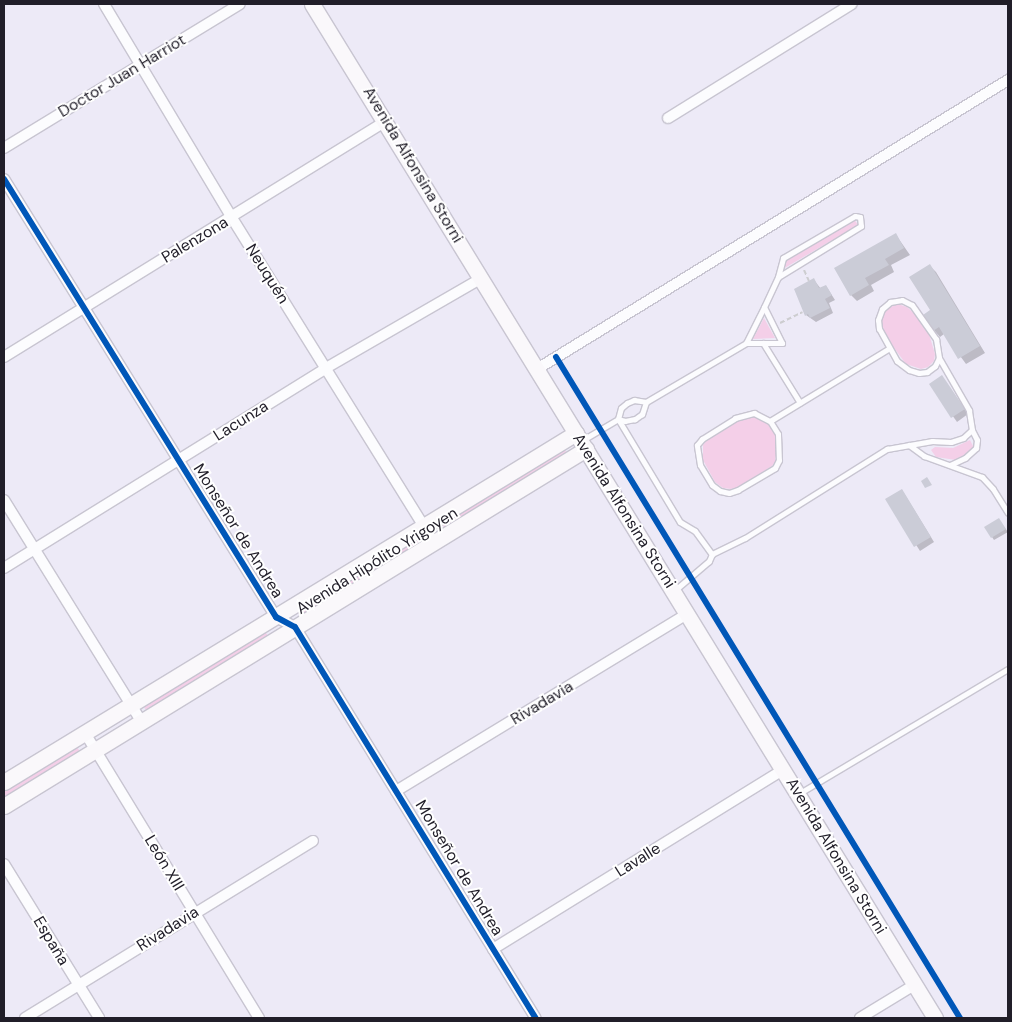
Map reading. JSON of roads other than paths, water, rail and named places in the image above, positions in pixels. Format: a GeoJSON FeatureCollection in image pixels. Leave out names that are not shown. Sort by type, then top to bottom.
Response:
{"type":"FeatureCollection","features":[{"type":"Feature","properties":{"kind":"main road","name":"Avenida Alfonsina Storni"},"geometry":{"type":"LineString","coordinates":[[312,4],[386,121],[935,1018]]}},
{"type":"Feature","properties":{"kind":"main road","name":"Avenida Hipólito Yrigoyen"},"geometry":{"type":"LineString","coordinates":[[4,782],[424,526],[581,441]]}},
{"type":"Feature","properties":{"kind":"main road","name":"Avenida Hipólito Yrigoyen"},"geometry":{"type":"LineString","coordinates":[[4,806],[434,542],[581,441]]}},
{"type":"Feature","properties":{"kind":"street","name":"Neuquén"},"geometry":{"type":"LineString","coordinates":[[104,4],[232,218],[434,542]]}},
{"type":"Feature","properties":{"kind":"street","name":"Doctor Juan Harriot"},"geometry":{"type":"LineString","coordinates":[[4,148],[240,4]]}},
{"type":"Feature","properties":{"kind":"street"},"geometry":{"type":"LineString","coordinates":[[668,118],[852,4]]}},
{"type":"Feature","properties":{"kind":"street"},"geometry":{"type":"LineString","coordinates":[[537,369],[1008,80]]}},
{"type":"Feature","properties":{"kind":"street","name":"Palenzona"},"geometry":{"type":"LineString","coordinates":[[4,357],[232,218],[386,121]]}},
{"type":"Feature","properties":{"kind":"street","name":"Monseñor de Andrea"},"geometry":{"type":"LineString","coordinates":[[4,179],[177,461],[276,617],[295,627],[536,1018]]}},
{"type":"Feature","properties":{"kind":"street","name":"Lacunza"},"geometry":{"type":"LineString","coordinates":[[4,568],[326,368],[482,278]]}},
{"type":"Feature","properties":{"kind":"street"},"geometry":{"type":"LineString","coordinates":[[4,500],[141,721]]}},
{"type":"Feature","properties":{"kind":"street","name":"Rivadavia"},"geometry":{"type":"LineString","coordinates":[[396,791],[687,614]]}},
{"type":"Feature","properties":{"kind":"street","name":"León XIII"},"geometry":{"type":"LineString","coordinates":[[85,733],[259,1018]]}},
{"type":"Feature","properties":{"kind":"street","name":"Lavalle"},"geometry":{"type":"LineString","coordinates":[[493,949],[783,770]]}},
{"type":"Feature","properties":{"kind":"street","name":"Rivadavia"},"geometry":{"type":"LineString","coordinates":[[25,1018],[313,841]]}},
{"type":"Feature","properties":{"kind":"street","name":"España"},"geometry":{"type":"LineString","coordinates":[[4,864],[98,1018]]}},
{"type":"Feature","properties":{"kind":"street"},"geometry":{"type":"LineString","coordinates":[[860,1018],[914,985]]}},
{"type":"Feature","properties":{"kind":"lane"},"geometry":{"type":"LineString","coordinates":[[746,343],[778,277],[784,258],[855,216],[860,217],[861,226],[778,277]]}},
{"type":"Feature","properties":{"kind":"lane"},"geometry":{"type":"LineString","coordinates":[[939,358],[935,366],[927,372],[919,373],[910,370],[897,361],[879,329],[878,320],[882,309],[890,302],[902,300],[912,305],[926,322],[936,339],[939,358],[969,410],[976,448],[965,458],[950,465]]}},
{"type":"Feature","properties":{"kind":"lane"},"geometry":{"type":"LineString","coordinates":[[581,441],[618,419],[621,408],[627,403],[634,400],[646,402],[746,343],[782,343],[764,307]]}},
{"type":"Feature","properties":{"kind":"lane"},"geometry":{"type":"LineString","coordinates":[[763,343],[800,403]]}},
{"type":"Feature","properties":{"kind":"lane"},"geometry":{"type":"LineString","coordinates":[[770,421],[888,348]]}},
{"type":"Feature","properties":{"kind":"lane"},"geometry":{"type":"LineString","coordinates":[[618,419],[625,421],[635,419],[642,414],[646,402]]}},
{"type":"Feature","properties":{"kind":"lane"},"geometry":{"type":"LineString","coordinates":[[754,413],[770,421],[779,441],[778,460],[775,468],[738,490],[729,493],[712,485],[700,465],[697,455],[697,445],[702,438],[744,414],[754,413]]}},
{"type":"Feature","properties":{"kind":"lane"},"geometry":{"type":"LineString","coordinates":[[618,419],[680,522],[695,531],[712,554]]}},
{"type":"Feature","properties":{"kind":"lane"},"geometry":{"type":"LineString","coordinates":[[673,591],[709,561],[712,554],[744,538],[887,450],[909,444],[952,442],[963,438],[972,430]]}},
{"type":"Feature","properties":{"kind":"lane"},"geometry":{"type":"LineString","coordinates":[[909,444],[924,456],[982,477],[1008,513]]}},
{"type":"Feature","properties":{"kind":"lane"},"geometry":{"type":"LineString","coordinates":[[798,794],[1008,669]]}}]}
